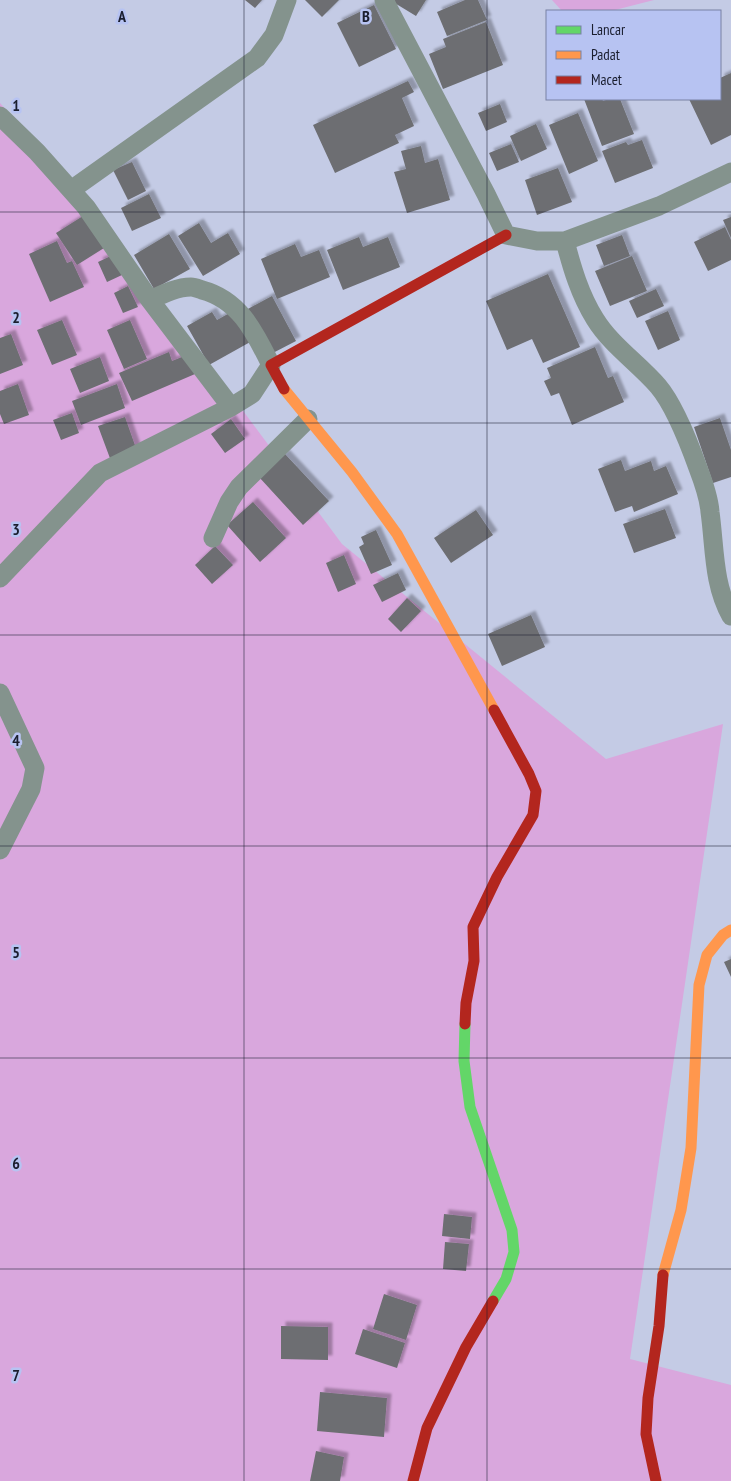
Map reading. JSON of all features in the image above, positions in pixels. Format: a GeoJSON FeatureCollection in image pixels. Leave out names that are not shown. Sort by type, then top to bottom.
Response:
{"type":"FeatureCollection","features":[{"type":"Feature","properties":{"kind":"street"},"geometry":{"type":"LineString","coordinates":[[71,190],[257,58],[274,35],[287,0]]}},
{"type":"Feature","properties":{"kind":"street"},"geometry":{"type":"LineString","coordinates":[[384,0],[506,235]]}},
{"type":"Feature","properties":{"kind":"street"},"geometry":{"type":"LineString","coordinates":[[0,116],[37,152],[86,207],[150,300],[231,407]]}},
{"type":"Feature","properties":{"kind":"street"},"geometry":{"type":"LineString","coordinates":[[0,578],[100,474],[231,407],[252,394],[272,365],[506,235],[537,241],[565,241],[659,206],[731,172]]}},
{"type":"Feature","properties":{"kind":"street"},"geometry":{"type":"LineString","coordinates":[[565,241],[574,276],[596,320],[618,346],[659,387],[678,421],[699,469],[710,510],[716,568],[722,601],[731,616]]}},
{"type":"Feature","properties":{"kind":"street"},"geometry":{"type":"LineString","coordinates":[[150,300],[173,290],[192,287],[212,293],[235,307],[257,338],[287,395],[352,472],[396,534],[529,774],[536,791],[533,815],[497,877],[473,927],[474,961],[466,1003],[464,1061],[470,1107],[512,1230],[514,1252],[506,1279],[466,1347],[427,1428],[413,1481]]}},
{"type":"Feature","properties":{"kind":"street"},"geometry":{"type":"LineString","coordinates":[[214,538],[229,502],[239,487],[308,419]]}},
{"type":"Feature","properties":{"kind":"street"},"geometry":{"type":"LineString","coordinates":[[0,693],[35,768],[30,789],[0,850]]}},
{"type":"Feature","properties":{"kind":"street"},"geometry":{"type":"LineString","coordinates":[[656,1481],[646,1434],[648,1398],[659,1326],[663,1272],[681,1210],[691,1148],[699,986],[706,955],[723,935],[731,930]]}},
{"type":"Feature","properties":{"kind":"shaded area"},"geometry":{"type":"Polygon","coordinates":[[[552,0],[654,0],[615,10],[561,10],[552,0]]]}},
{"type":"Feature","properties":{"kind":"shaded area"},"geometry":{"type":"Polygon","coordinates":[[[0,103],[76,186],[342,544],[606,759],[723,724],[630,1359],[731,1385],[731,1481],[0,1481],[0,103]]]}},
{"type":"Feature","properties":{"kind":"building"},"geometry":{"type":"Polygon","coordinates":[[[245,0],[262,0],[255,8],[245,0]]]}},
{"type":"Feature","properties":{"kind":"building"},"geometry":{"type":"Polygon","coordinates":[[[305,0],[339,0],[322,17],[305,0]]]}},
{"type":"Feature","properties":{"kind":"building"},"geometry":{"type":"Polygon","coordinates":[[[395,0],[426,0],[416,16],[393,2],[395,0]]]}},
{"type":"Feature","properties":{"kind":"building"},"geometry":{"type":"Polygon","coordinates":[[[465,0],[478,0],[487,20],[447,36],[437,12],[465,0]]]}},
{"type":"Feature","properties":{"kind":"building"},"geometry":{"type":"Polygon","coordinates":[[[374,5],[396,49],[359,67],[337,23],[374,5]]]}},
{"type":"Feature","properties":{"kind":"building"},"geometry":{"type":"Polygon","coordinates":[[[486,22],[503,65],[443,89],[429,54],[446,47],[443,39],[486,22]]]}},
{"type":"Feature","properties":{"kind":"building"},"geometry":{"type":"Polygon","coordinates":[[[731,73],[731,135],[711,145],[689,100],[721,100],[721,78],[731,73]]]}},
{"type":"Feature","properties":{"kind":"building"},"geometry":{"type":"Polygon","coordinates":[[[408,81],[414,92],[402,98],[414,126],[395,135],[399,143],[335,173],[313,125],[408,81]]]}},
{"type":"Feature","properties":{"kind":"building"},"geometry":{"type":"Polygon","coordinates":[[[584,100],[620,100],[634,134],[602,146],[584,100]]]}},
{"type":"Feature","properties":{"kind":"building"},"geometry":{"type":"Polygon","coordinates":[[[500,104],[507,122],[486,131],[478,113],[500,104]]]}},
{"type":"Feature","properties":{"kind":"building"},"geometry":{"type":"Polygon","coordinates":[[[578,113],[598,161],[569,174],[549,125],[578,113]]]}},
{"type":"Feature","properties":{"kind":"building"},"geometry":{"type":"Polygon","coordinates":[[[536,124],[547,149],[521,161],[510,136],[536,124]]]}},
{"type":"Feature","properties":{"kind":"building"},"geometry":{"type":"Polygon","coordinates":[[[642,140],[653,168],[615,183],[602,151],[626,142],[628,145],[642,140]]]}},
{"type":"Feature","properties":{"kind":"building"},"geometry":{"type":"Polygon","coordinates":[[[511,144],[519,162],[497,171],[489,153],[511,144]]]}},
{"type":"Feature","properties":{"kind":"building"},"geometry":{"type":"Polygon","coordinates":[[[421,146],[425,163],[438,159],[450,200],[407,213],[394,172],[406,169],[401,151],[421,146]]]}},
{"type":"Feature","properties":{"kind":"building"},"geometry":{"type":"Polygon","coordinates":[[[132,162],[146,191],[128,200],[113,170],[132,162]]]}},
{"type":"Feature","properties":{"kind":"building"},"geometry":{"type":"Polygon","coordinates":[[[558,168],[572,202],[537,215],[525,180],[558,168]]]}},
{"type":"Feature","properties":{"kind":"building"},"geometry":{"type":"Polygon","coordinates":[[[149,194],[161,218],[132,231],[121,208],[149,194]]]}},
{"type":"Feature","properties":{"kind":"building"},"geometry":{"type":"Polygon","coordinates":[[[83,216],[104,248],[77,265],[56,233],[83,216]]]}},
{"type":"Feature","properties":{"kind":"building"},"geometry":{"type":"Polygon","coordinates":[[[731,217],[731,238],[723,220],[731,217]]]}},
{"type":"Feature","properties":{"kind":"building"},"geometry":{"type":"Polygon","coordinates":[[[199,223],[211,243],[228,233],[240,254],[203,276],[178,236],[199,223]]]}},
{"type":"Feature","properties":{"kind":"building"},"geometry":{"type":"Polygon","coordinates":[[[725,227],[731,240],[731,260],[708,271],[694,242],[725,227]]]}},
{"type":"Feature","properties":{"kind":"building"},"geometry":{"type":"Polygon","coordinates":[[[169,234],[190,269],[154,289],[134,255],[169,234]]]}},
{"type":"Feature","properties":{"kind":"building"},"geometry":{"type":"Polygon","coordinates":[[[622,235],[630,256],[604,266],[596,245],[622,235]]]}},
{"type":"Feature","properties":{"kind":"building"},"geometry":{"type":"Polygon","coordinates":[[[359,237],[363,247],[388,237],[400,267],[343,290],[327,250],[359,237]]]}},
{"type":"Feature","properties":{"kind":"building"},"geometry":{"type":"Polygon","coordinates":[[[57,241],[67,263],[72,261],[84,287],[50,302],[29,254],[57,241]]]}},
{"type":"Feature","properties":{"kind":"building"},"geometry":{"type":"Polygon","coordinates":[[[295,244],[301,257],[319,250],[330,277],[277,299],[261,259],[295,244]]]}},
{"type":"Feature","properties":{"kind":"building"},"geometry":{"type":"Polygon","coordinates":[[[113,255],[122,275],[107,282],[98,262],[113,255]]]}},
{"type":"Feature","properties":{"kind":"building"},"geometry":{"type":"Polygon","coordinates":[[[632,256],[647,291],[610,306],[595,271],[632,256]]]}},
{"type":"Feature","properties":{"kind":"building"},"geometry":{"type":"Polygon","coordinates":[[[548,274],[580,347],[543,363],[532,339],[507,350],[486,301],[548,274]]]}},
{"type":"Feature","properties":{"kind":"building"},"geometry":{"type":"Polygon","coordinates":[[[128,286],[138,307],[123,313],[114,293],[128,286]]]}},
{"type":"Feature","properties":{"kind":"building"},"geometry":{"type":"Polygon","coordinates":[[[656,289],[664,306],[637,318],[629,301],[656,289]]]}},
{"type":"Feature","properties":{"kind":"building"},"geometry":{"type":"Polygon","coordinates":[[[272,296],[296,341],[269,355],[246,310],[272,296]]]}},
{"type":"Feature","properties":{"kind":"building"},"geometry":{"type":"Polygon","coordinates":[[[235,310],[252,341],[209,365],[187,326],[212,312],[217,320],[235,310]]]}},
{"type":"Feature","properties":{"kind":"building"},"geometry":{"type":"Polygon","coordinates":[[[668,311],[680,340],[658,350],[645,321],[668,311]]]}},
{"type":"Feature","properties":{"kind":"building"},"geometry":{"type":"Polygon","coordinates":[[[62,320],[77,355],[52,365],[37,330],[62,320]]]}},
{"type":"Feature","properties":{"kind":"building"},"geometry":{"type":"Polygon","coordinates":[[[130,320],[147,359],[124,369],[107,330],[130,320]]]}},
{"type":"Feature","properties":{"kind":"building"},"geometry":{"type":"Polygon","coordinates":[[[11,334],[23,365],[0,374],[0,338],[11,334]]]}},
{"type":"Feature","properties":{"kind":"building"},"geometry":{"type":"Polygon","coordinates":[[[595,347],[608,378],[613,376],[624,402],[572,425],[559,393],[551,396],[544,381],[551,378],[547,368],[595,347]]]}},
{"type":"Feature","properties":{"kind":"building"},"geometry":{"type":"Polygon","coordinates":[[[169,352],[172,361],[187,355],[195,374],[132,401],[119,373],[169,352]]]}},
{"type":"Feature","properties":{"kind":"building"},"geometry":{"type":"Polygon","coordinates":[[[100,357],[109,381],[80,393],[70,369],[100,357]]]}},
{"type":"Feature","properties":{"kind":"building"},"geometry":{"type":"Polygon","coordinates":[[[18,384],[29,415],[4,424],[0,414],[0,391],[18,384]]]}},
{"type":"Feature","properties":{"kind":"building"},"geometry":{"type":"Polygon","coordinates":[[[117,384],[125,408],[81,425],[72,401],[117,384]]]}},
{"type":"Feature","properties":{"kind":"building"},"geometry":{"type":"Polygon","coordinates":[[[72,413],[79,433],[61,440],[53,420],[72,413]]]}},
{"type":"Feature","properties":{"kind":"building"},"geometry":{"type":"Polygon","coordinates":[[[125,417],[137,451],[111,461],[98,426],[125,417]]]}},
{"type":"Feature","properties":{"kind":"building"},"geometry":{"type":"Polygon","coordinates":[[[720,418],[731,450],[731,477],[713,483],[694,427],[720,418]]]}},
{"type":"Feature","properties":{"kind":"building"},"geometry":{"type":"Polygon","coordinates":[[[231,419],[245,439],[225,453],[211,434],[231,419]]]}},
{"type":"Feature","properties":{"kind":"building"},"geometry":{"type":"Polygon","coordinates":[[[285,454],[329,501],[303,525],[259,477],[285,454]]]}},
{"type":"Feature","properties":{"kind":"building"},"geometry":{"type":"Polygon","coordinates":[[[621,460],[625,471],[651,461],[654,471],[666,466],[678,494],[634,512],[632,506],[615,512],[598,469],[621,460]]]}},
{"type":"Feature","properties":{"kind":"building"},"geometry":{"type":"Polygon","coordinates":[[[253,502],[286,538],[260,562],[227,525],[253,502]]]}},
{"type":"Feature","properties":{"kind":"building"},"geometry":{"type":"Polygon","coordinates":[[[665,509],[676,538],[634,553],[623,524],[665,509]]]}},
{"type":"Feature","properties":{"kind":"building"},"geometry":{"type":"Polygon","coordinates":[[[476,510],[493,535],[451,563],[434,538],[476,510]]]}},
{"type":"Feature","properties":{"kind":"building"},"geometry":{"type":"Polygon","coordinates":[[[376,530],[392,565],[371,574],[359,547],[364,544],[361,537],[376,530]]]}},
{"type":"Feature","properties":{"kind":"building"},"geometry":{"type":"Polygon","coordinates":[[[215,546],[233,565],[212,584],[195,565],[215,546]]]}},
{"type":"Feature","properties":{"kind":"building"},"geometry":{"type":"Polygon","coordinates":[[[344,555],[356,584],[338,592],[326,563],[344,555]]]}},
{"type":"Feature","properties":{"kind":"building"},"geometry":{"type":"Polygon","coordinates":[[[398,573],[406,590],[382,602],[373,585],[398,573]]]}},
{"type":"Feature","properties":{"kind":"building"},"geometry":{"type":"Polygon","coordinates":[[[407,598],[421,611],[401,632],[388,619],[407,598]]]}},
{"type":"Feature","properties":{"kind":"building"},"geometry":{"type":"Polygon","coordinates":[[[531,615],[545,647],[502,666],[488,634],[531,615]]]}},
{"type":"Feature","properties":{"kind":"building"},"geometry":{"type":"Polygon","coordinates":[[[731,959],[731,977],[724,962],[731,959]]]}},
{"type":"Feature","properties":{"kind":"building"},"geometry":{"type":"Polygon","coordinates":[[[444,1214],[472,1217],[470,1239],[442,1236],[444,1214]]]}},
{"type":"Feature","properties":{"kind":"building"},"geometry":{"type":"Polygon","coordinates":[[[445,1242],[469,1244],[466,1271],[443,1269],[445,1242]]]}},
{"type":"Feature","properties":{"kind":"building"},"geometry":{"type":"Polygon","coordinates":[[[384,1294],[417,1305],[406,1340],[373,1329],[384,1294]]]}},
{"type":"Feature","properties":{"kind":"building"},"geometry":{"type":"Polygon","coordinates":[[[281,1326],[328,1327],[328,1360],[281,1359],[281,1326]]]}},
{"type":"Feature","properties":{"kind":"building"},"geometry":{"type":"Polygon","coordinates":[[[363,1329],[405,1343],[397,1368],[355,1354],[363,1329]]]}},
{"type":"Feature","properties":{"kind":"building"},"geometry":{"type":"Polygon","coordinates":[[[320,1392],[387,1398],[384,1437],[317,1431],[320,1392]]]}},
{"type":"Feature","properties":{"kind":"building"},"geometry":{"type":"Polygon","coordinates":[[[316,1451],[344,1457],[340,1481],[310,1481],[316,1451]]]}},
{"type":"Feature","properties":{"kind":"traffic: fast"},"geometry":{"type":"LineString","coordinates":[[465,1024],[464,1061],[470,1107],[512,1230],[514,1252],[506,1279],[493,1301]]}},
{"type":"Feature","properties":{"kind":"traffic: slow"},"geometry":{"type":"LineString","coordinates":[[284,389],[352,472],[397,534],[494,710]]}},
{"type":"Feature","properties":{"kind":"traffic: slow"},"geometry":{"type":"LineString","coordinates":[[663,1275],[681,1210],[691,1148],[699,985],[707,955],[723,935],[731,930]]}},
{"type":"Feature","properties":{"kind":"traffic: jam"},"geometry":{"type":"LineString","coordinates":[[284,389],[271,365],[506,235]]}},
{"type":"Feature","properties":{"kind":"traffic: jam"},"geometry":{"type":"LineString","coordinates":[[465,1024],[466,1003],[474,961],[473,927],[497,877],[533,815],[536,791],[529,774],[494,710]]}},
{"type":"Feature","properties":{"kind":"traffic: jam"},"geometry":{"type":"LineString","coordinates":[[656,1481],[646,1434],[648,1398],[659,1326],[663,1275]]}},
{"type":"Feature","properties":{"kind":"traffic: jam"},"geometry":{"type":"LineString","coordinates":[[413,1481],[427,1428],[466,1347],[493,1301]]}}]}
